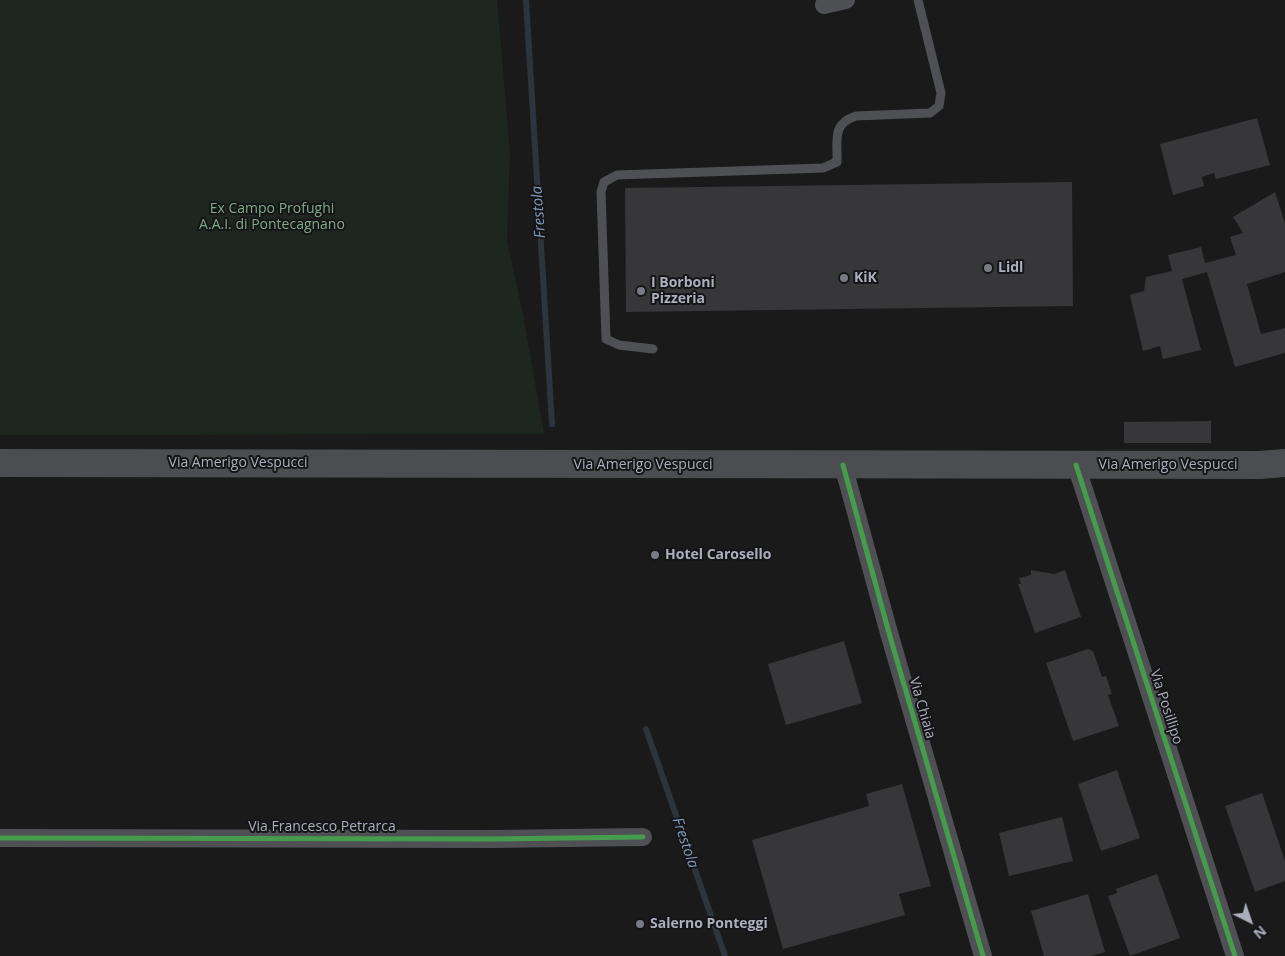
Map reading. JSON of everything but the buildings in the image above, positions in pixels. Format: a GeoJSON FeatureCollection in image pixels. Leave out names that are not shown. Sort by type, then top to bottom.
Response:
{"type":"FeatureCollection","features":[{"type":"Feature","properties":{"kind":"main road","name":"Via Amerigo Vespucci"},"geometry":{"type":"LineString","coordinates":[[0,463],[1260,465],[1285,462]]}},
{"type":"Feature","properties":{"kind":"street"},"geometry":{"type":"LineString","coordinates":[[824,5],[846,0]]}},
{"type":"Feature","properties":{"kind":"street","name":"Via Chiaia"},"geometry":{"type":"LineString","coordinates":[[843,465],[889,633],[983,956]]}},
{"type":"Feature","properties":{"kind":"street","name":"Via Posillipo"},"geometry":{"type":"LineString","coordinates":[[1076,465],[1235,956]]}},
{"type":"Feature","properties":{"kind":"street","name":"Via Francesco Petrarca"},"geometry":{"type":"LineString","coordinates":[[0,838],[492,839],[643,837]]}},
{"type":"Feature","properties":{"kind":"lane"},"geometry":{"type":"LineString","coordinates":[[652,349],[619,345],[606,339],[601,192],[604,182],[617,175],[823,168],[837,162],[837,131],[845,119],[856,116],[930,113],[939,106],[942,93],[918,0]]}},
{"type":"Feature","properties":{"kind":"green space","name":"Ex Campo Profughi A.A.I. di Pontecagnano"},"geometry":{"type":"Polygon","coordinates":[[[0,0],[497,0],[510,152],[507,241],[524,319],[544,434],[0,435],[0,0]]]}},
{"type":"Feature","properties":{"kind":"waterway","name":"Frestola"},"geometry":{"type":"LineString","coordinates":[[526,0],[552,424]]}},
{"type":"Feature","properties":{"kind":"waterway","name":"Frestola"},"geometry":{"type":"LineString","coordinates":[[646,729],[725,956]]}},
{"type":"Feature","properties":{"kind":"cycle path"},"geometry":{"type":"LineString","coordinates":[[843,465],[889,633],[983,956]]}},
{"type":"Feature","properties":{"kind":"cycle path"},"geometry":{"type":"LineString","coordinates":[[1076,465],[1235,956]]}},
{"type":"Feature","properties":{"kind":"cycle path"},"geometry":{"type":"LineString","coordinates":[[0,838],[492,839],[643,837]]}},
{"type":"Feature","properties":{"kind":"place","name":"Lidl"},"geometry":{"type":"Point","coordinates":[988,268]}},
{"type":"Feature","properties":{"kind":"place","name":"KiK"},"geometry":{"type":"Point","coordinates":[844,278]}},
{"type":"Feature","properties":{"kind":"place","name":"I Borboni Pizzeria"},"geometry":{"type":"Point","coordinates":[641,291]}},
{"type":"Feature","properties":{"kind":"place","name":"Hotel Carosello"},"geometry":{"type":"Point","coordinates":[655,555]}},
{"type":"Feature","properties":{"kind":"place","name":"Salerno Ponteggi"},"geometry":{"type":"Point","coordinates":[640,924]}}]}
